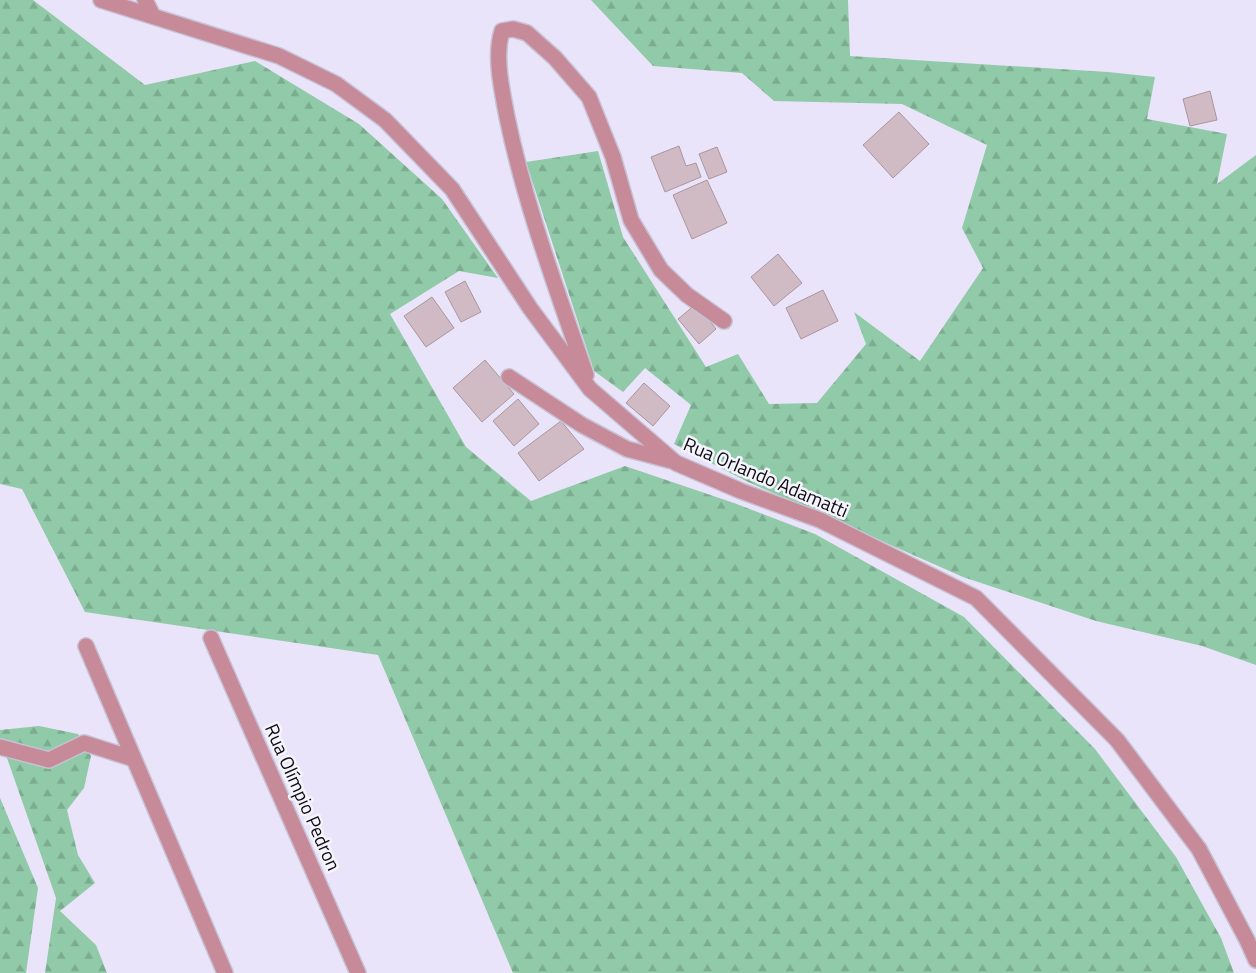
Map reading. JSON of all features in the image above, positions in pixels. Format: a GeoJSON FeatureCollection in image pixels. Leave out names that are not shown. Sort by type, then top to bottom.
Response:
{"type":"FeatureCollection","features":[{"type":"Feature","properties":{"kind":"street","name":"Rua Orlando Adamatti"},"geometry":{"type":"LineString","coordinates":[[100,0],[279,56],[336,84],[385,120],[452,189],[530,308],[590,389],[676,462],[740,491],[820,520],[976,598],[1117,740],[1200,849],[1256,960]]}},
{"type":"Feature","properties":{"kind":"street"},"geometry":{"type":"LineString","coordinates":[[145,0],[153,16]]}},
{"type":"Feature","properties":{"kind":"street"},"geometry":{"type":"LineString","coordinates":[[590,389],[547,263],[516,158],[502,87],[498,44],[502,31],[513,29],[527,33],[555,58],[589,97],[614,157],[631,220],[661,270],[687,295],[724,321]]}},
{"type":"Feature","properties":{"kind":"street"},"geometry":{"type":"LineString","coordinates":[[509,377],[582,425],[627,449],[676,462]]}},
{"type":"Feature","properties":{"kind":"street","name":"Rua Olímpio Pedron"},"geometry":{"type":"LineString","coordinates":[[211,638],[358,973]]}},
{"type":"Feature","properties":{"kind":"street"},"geometry":{"type":"LineString","coordinates":[[86,646],[225,973]]}},
{"type":"Feature","properties":{"kind":"street"},"geometry":{"type":"LineString","coordinates":[[0,748],[49,760],[84,743],[134,759]]}},
{"type":"Feature","properties":{"kind":"green space"},"geometry":{"type":"Polygon","coordinates":[[[0,0],[33,0],[145,85],[255,61],[359,124],[442,199],[498,278],[459,271],[390,314],[466,447],[531,501],[625,466],[734,503],[815,534],[964,617],[1095,749],[1176,857],[1221,938],[1234,973],[513,973],[378,655],[85,612],[22,489],[0,484],[0,0]]]}},
{"type":"Feature","properties":{"kind":"green space"},"geometry":{"type":"Polygon","coordinates":[[[591,0],[848,0],[850,56],[1108,72],[1155,77],[1147,119],[1227,134],[1217,184],[1256,155],[1256,665],[1202,646],[1096,621],[963,577],[746,481],[674,444],[691,405],[645,368],[623,392],[594,371],[526,162],[598,151],[623,237],[706,367],[738,354],[769,404],[817,403],[866,344],[854,312],[920,361],[983,268],[962,228],[987,145],[902,104],[774,101],[742,73],[653,66],[591,0]]]}},
{"type":"Feature","properties":{"kind":"green space"},"geometry":{"type":"Polygon","coordinates":[[[39,726],[78,734],[91,756],[84,788],[67,810],[78,855],[95,883],[60,911],[96,945],[107,973],[45,973],[56,898],[0,738],[0,730],[39,726]]]}},
{"type":"Feature","properties":{"kind":"green space"},"geometry":{"type":"Polygon","coordinates":[[[0,798],[38,888],[26,973],[0,973],[0,798]]]}},
{"type":"Feature","properties":{"kind":"building"},"geometry":{"type":"Polygon","coordinates":[[[1210,91],[1217,120],[1190,126],[1183,99],[1210,91]]]}},
{"type":"Feature","properties":{"kind":"building"},"geometry":{"type":"Polygon","coordinates":[[[899,112],[929,144],[893,178],[863,145],[899,112]]]}},
{"type":"Feature","properties":{"kind":"building"},"geometry":{"type":"Polygon","coordinates":[[[679,146],[686,166],[696,163],[701,177],[665,192],[651,157],[679,146]]]}},
{"type":"Feature","properties":{"kind":"building"},"geometry":{"type":"Polygon","coordinates":[[[717,147],[727,172],[709,179],[699,154],[717,147]]]}},
{"type":"Feature","properties":{"kind":"building"},"geometry":{"type":"Polygon","coordinates":[[[707,180],[727,223],[692,239],[673,195],[707,180]]]}},
{"type":"Feature","properties":{"kind":"building"},"geometry":{"type":"Polygon","coordinates":[[[778,254],[802,283],[774,306],[751,277],[778,254]]]}},
{"type":"Feature","properties":{"kind":"building"},"geometry":{"type":"Polygon","coordinates":[[[465,281],[481,312],[461,322],[445,292],[465,281]]]}},
{"type":"Feature","properties":{"kind":"building"},"geometry":{"type":"Polygon","coordinates":[[[823,290],[838,321],[801,339],[786,308],[823,290]]]}},
{"type":"Feature","properties":{"kind":"building"},"geometry":{"type":"Polygon","coordinates":[[[432,297],[454,328],[426,347],[404,316],[432,297]]]}},
{"type":"Feature","properties":{"kind":"building"},"geometry":{"type":"Polygon","coordinates":[[[696,304],[716,329],[699,344],[678,319],[696,304]]]}},
{"type":"Feature","properties":{"kind":"building"},"geometry":{"type":"Polygon","coordinates":[[[485,360],[514,394],[482,422],[453,388],[485,360]]]}},
{"type":"Feature","properties":{"kind":"building"},"geometry":{"type":"Polygon","coordinates":[[[644,383],[670,406],[653,426],[626,403],[644,383]]]}},
{"type":"Feature","properties":{"kind":"building"},"geometry":{"type":"Polygon","coordinates":[[[518,399],[539,424],[514,446],[493,421],[518,399]]]}},
{"type":"Feature","properties":{"kind":"building"},"geometry":{"type":"Polygon","coordinates":[[[561,421],[584,449],[539,481],[518,453],[561,421]]]}}]}
